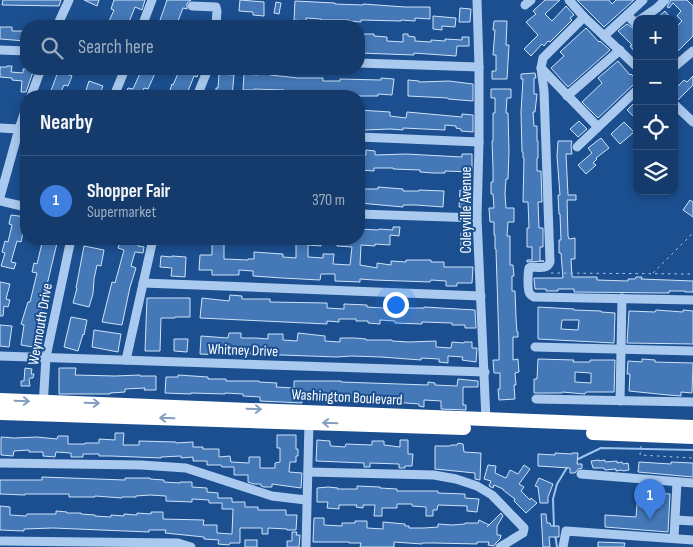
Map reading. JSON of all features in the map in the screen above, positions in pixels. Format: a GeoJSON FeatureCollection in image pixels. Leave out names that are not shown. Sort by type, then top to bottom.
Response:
{"type":"FeatureCollection","features":[{"type":"Feature","properties":{"kind":"highway","name":"Washington Boulevard"},"geometry":{"type":"LineString","coordinates":[[0,400],[43,408],[309,422],[691,435]]}},
{"type":"Feature","properties":{"kind":"highway","name":"Washington Boulevard"},"geometry":{"type":"LineString","coordinates":[[0,413],[43,408],[324,412],[486,420],[691,435]]}},
{"type":"Feature","properties":{"kind":"street"},"geometry":{"type":"LineString","coordinates":[[61,20],[69,0]]}},
{"type":"Feature","properties":{"kind":"street"},"geometry":{"type":"LineString","coordinates":[[144,20],[152,0]]}},
{"type":"Feature","properties":{"kind":"street","name":"Coleyville Avenue"},"geometry":{"type":"LineString","coordinates":[[477,0],[479,67],[477,218],[486,420]]}},
{"type":"Feature","properties":{"kind":"street"},"geometry":{"type":"LineString","coordinates":[[569,0],[633,64]]}},
{"type":"Feature","properties":{"kind":"street"},"geometry":{"type":"LineString","coordinates":[[604,36],[643,0]]}},
{"type":"Feature","properties":{"kind":"street"},"geometry":{"type":"LineString","coordinates":[[648,0],[657,8]]}},
{"type":"Feature","properties":{"kind":"street"},"geometry":{"type":"LineString","coordinates":[[647,15],[665,0]]}},
{"type":"Feature","properties":{"kind":"street"},"geometry":{"type":"LineString","coordinates":[[192,6],[216,7],[216,20]]}},
{"type":"Feature","properties":{"kind":"street"},"geometry":{"type":"LineString","coordinates":[[627,15],[633,21]]}},
{"type":"Feature","properties":{"kind":"street"},"geometry":{"type":"LineString","coordinates":[[584,17],[543,58],[541,68],[544,91],[550,262],[546,267],[531,267],[528,270],[529,291],[534,296],[693,300]]}},
{"type":"Feature","properties":{"kind":"street"},"geometry":{"type":"LineString","coordinates":[[0,50],[20,51]]}},
{"type":"Feature","properties":{"kind":"street"},"geometry":{"type":"LineString","coordinates":[[567,96],[620,50]]}},
{"type":"Feature","properties":{"kind":"street"},"geometry":{"type":"LineString","coordinates":[[678,64],[693,50]]}},
{"type":"Feature","properties":{"kind":"street"},"geometry":{"type":"LineString","coordinates":[[365,62],[479,67]]}},
{"type":"Feature","properties":{"kind":"street"},"geometry":{"type":"LineString","coordinates":[[541,68],[598,127]]}},
{"type":"Feature","properties":{"kind":"street"},"geometry":{"type":"LineString","coordinates":[[33,90],[38,75]]}},
{"type":"Feature","properties":{"kind":"street"},"geometry":{"type":"LineString","coordinates":[[116,90],[123,75]]}},
{"type":"Feature","properties":{"kind":"street"},"geometry":{"type":"LineString","coordinates":[[199,90],[206,75]]}},
{"type":"Feature","properties":{"kind":"street"},"geometry":{"type":"LineString","coordinates":[[577,147],[633,94]]}},
{"type":"Feature","properties":{"kind":"street"},"geometry":{"type":"LineString","coordinates":[[675,105],[693,122]]}},
{"type":"Feature","properties":{"kind":"street"},"geometry":{"type":"LineString","coordinates":[[0,197],[20,126]]}},
{"type":"Feature","properties":{"kind":"street"},"geometry":{"type":"LineString","coordinates":[[0,128],[19,129]]}},
{"type":"Feature","properties":{"kind":"street"},"geometry":{"type":"LineString","coordinates":[[365,137],[479,142]]}},
{"type":"Feature","properties":{"kind":"street"},"geometry":{"type":"LineString","coordinates":[[0,201],[20,206]]}},
{"type":"Feature","properties":{"kind":"street"},"geometry":{"type":"LineString","coordinates":[[365,214],[477,218]]}},
{"type":"Feature","properties":{"kind":"street","name":"Weymouth Drive"},"geometry":{"type":"LineString","coordinates":[[43,408],[46,357],[69,245]]}},
{"type":"Feature","properties":{"kind":"street"},"geometry":{"type":"LineString","coordinates":[[126,360],[152,245]]}},
{"type":"Feature","properties":{"kind":"street"},"geometry":{"type":"LineString","coordinates":[[143,283],[481,296]]}},
{"type":"Feature","properties":{"kind":"street"},"geometry":{"type":"LineString","coordinates":[[620,401],[622,298]]}},
{"type":"Feature","properties":{"kind":"street"},"geometry":{"type":"LineString","coordinates":[[535,347],[693,351]]}},
{"type":"Feature","properties":{"kind":"street","name":"Whitney Drive"},"geometry":{"type":"LineString","coordinates":[[0,356],[485,372]]}},
{"type":"Feature","properties":{"kind":"street"},"geometry":{"type":"LineString","coordinates":[[536,399],[693,402]]}},
{"type":"Feature","properties":{"kind":"street"},"geometry":{"type":"LineString","coordinates":[[309,422],[306,547],[310,547]]}},
{"type":"Feature","properties":{"kind":"street"},"geometry":{"type":"LineString","coordinates":[[0,463],[141,465],[186,468],[272,496],[306,500]]}},
{"type":"Feature","properties":{"kind":"street"},"geometry":{"type":"LineString","coordinates":[[308,472],[434,475],[456,479],[477,486],[492,495],[524,528],[522,533],[500,547]]}},
{"type":"Feature","properties":{"kind":"street"},"geometry":{"type":"LineString","coordinates":[[580,474],[693,483]]}},
{"type":"Feature","properties":{"kind":"street"},"geometry":{"type":"LineString","coordinates":[[674,538],[677,482]]}},
{"type":"Feature","properties":{"kind":"street"},"geometry":{"type":"LineString","coordinates":[[675,520],[693,521]]}},
{"type":"Feature","properties":{"kind":"street"},"geometry":{"type":"LineString","coordinates":[[563,547],[566,531],[693,540]]}},
{"type":"Feature","properties":{"kind":"street"},"geometry":{"type":"LineString","coordinates":[[0,541],[178,543],[191,547]]}},
{"type":"Feature","properties":{"kind":"path"},"geometry":{"type":"LineString","coordinates":[[652,274],[693,233]]}},
{"type":"Feature","properties":{"kind":"path"},"geometry":{"type":"LineString","coordinates":[[547,273],[693,274]]}},
{"type":"Feature","properties":{"kind":"path"},"geometry":{"type":"LineString","coordinates":[[641,443],[640,455],[693,458]]}},
{"type":"Feature","properties":{"kind":"building"},"geometry":{"type":"Polygon","coordinates":[[[3,0],[61,0],[59,6],[2,5],[3,0]]]}},
{"type":"Feature","properties":{"kind":"building"},"geometry":{"type":"Polygon","coordinates":[[[84,0],[99,0],[97,6],[84,0]]]}},
{"type":"Feature","properties":{"kind":"building"},"geometry":{"type":"Polygon","coordinates":[[[114,0],[145,0],[142,10],[135,7],[130,20],[110,20],[114,10],[111,9],[114,0]]]}},
{"type":"Feature","properties":{"kind":"building"},"geometry":{"type":"Polygon","coordinates":[[[167,0],[191,0],[187,3],[187,9],[183,8],[178,20],[160,20],[167,0]]]}},
{"type":"Feature","properties":{"kind":"building"},"geometry":{"type":"Polygon","coordinates":[[[240,0],[264,2],[264,16],[253,15],[253,12],[239,11],[240,0]]]}},
{"type":"Feature","properties":{"kind":"building"},"geometry":{"type":"Polygon","coordinates":[[[545,0],[560,0],[545,14],[552,21],[566,6],[574,15],[570,18],[572,20],[550,42],[548,41],[544,46],[542,44],[531,56],[524,49],[538,35],[526,22],[536,14],[533,11],[545,0]]]}},
{"type":"Feature","properties":{"kind":"building"},"geometry":{"type":"Polygon","coordinates":[[[577,0],[609,0],[612,4],[616,0],[634,0],[604,27],[577,0]]]}},
{"type":"Feature","properties":{"kind":"building"},"geometry":{"type":"Polygon","coordinates":[[[671,0],[687,0],[693,6],[693,36],[678,51],[678,25],[682,21],[678,15],[681,11],[673,3],[669,8],[667,7],[671,0]]]}},
{"type":"Feature","properties":{"kind":"building"},"geometry":{"type":"Polygon","coordinates":[[[295,1],[430,7],[430,19],[415,18],[415,21],[321,20],[306,18],[306,20],[294,20],[295,1]]]}},
{"type":"Feature","properties":{"kind":"building"},"geometry":{"type":"Polygon","coordinates":[[[276,2],[281,3],[279,14],[274,13],[276,2]]]}},
{"type":"Feature","properties":{"kind":"building"},"geometry":{"type":"Polygon","coordinates":[[[460,8],[471,9],[470,22],[459,22],[460,8]]]}},
{"type":"Feature","properties":{"kind":"building"},"geometry":{"type":"Polygon","coordinates":[[[433,16],[456,18],[455,27],[442,26],[442,30],[433,29],[433,16]]]}},
{"type":"Feature","properties":{"kind":"building"},"geometry":{"type":"Polygon","coordinates":[[[494,21],[507,21],[506,45],[509,45],[507,79],[492,79],[492,71],[496,71],[496,55],[493,55],[494,21]]]}},
{"type":"Feature","properties":{"kind":"building"},"geometry":{"type":"Polygon","coordinates":[[[627,24],[633,28],[633,50],[630,46],[632,45],[618,31],[627,24]]]}},
{"type":"Feature","properties":{"kind":"building"},"geometry":{"type":"Polygon","coordinates":[[[0,27],[12,27],[12,31],[20,31],[20,41],[0,39],[0,27]]]}},
{"type":"Feature","properties":{"kind":"building"},"geometry":{"type":"Polygon","coordinates":[[[586,28],[599,42],[610,50],[568,87],[551,68],[564,56],[560,52],[586,28]]]}},
{"type":"Feature","properties":{"kind":"building"},"geometry":{"type":"Polygon","coordinates":[[[365,34],[387,37],[387,41],[403,42],[403,34],[415,37],[415,41],[431,42],[431,40],[445,41],[445,39],[462,40],[462,37],[469,37],[469,46],[457,46],[456,56],[414,53],[414,55],[365,53],[365,34]]]}},
{"type":"Feature","properties":{"kind":"building"},"geometry":{"type":"Polygon","coordinates":[[[618,61],[633,76],[633,85],[598,118],[582,102],[602,83],[598,78],[618,61]]]}},
{"type":"Feature","properties":{"kind":"building"},"geometry":{"type":"Polygon","coordinates":[[[12,66],[11,72],[20,73],[20,75],[32,75],[27,90],[21,90],[22,81],[0,77],[0,67],[12,66]]]}},
{"type":"Feature","properties":{"kind":"building"},"geometry":{"type":"Polygon","coordinates":[[[535,73],[534,94],[537,94],[535,112],[533,112],[534,126],[537,126],[537,171],[541,171],[542,202],[538,202],[539,228],[543,228],[543,247],[540,247],[540,261],[544,261],[527,262],[527,260],[532,260],[532,247],[527,247],[527,228],[529,228],[528,202],[523,202],[524,158],[522,152],[521,112],[523,79],[521,79],[521,74],[535,73]]]}},
{"type":"Feature","properties":{"kind":"building"},"geometry":{"type":"Polygon","coordinates":[[[57,75],[72,76],[68,86],[64,85],[62,90],[51,90],[57,75]]]}},
{"type":"Feature","properties":{"kind":"building"},"geometry":{"type":"Polygon","coordinates":[[[139,75],[154,75],[148,89],[127,90],[128,88],[133,89],[139,75]]]}},
{"type":"Feature","properties":{"kind":"building"},"geometry":{"type":"Polygon","coordinates":[[[177,75],[198,75],[197,77],[194,76],[188,90],[170,90],[177,75]]]}},
{"type":"Feature","properties":{"kind":"building"},"geometry":{"type":"Polygon","coordinates":[[[219,75],[234,75],[233,90],[216,90],[218,88],[219,75]]]}},
{"type":"Feature","properties":{"kind":"building"},"geometry":{"type":"Polygon","coordinates":[[[244,75],[323,78],[323,81],[340,81],[340,79],[394,79],[392,95],[378,94],[378,96],[365,96],[365,90],[243,90],[244,75]]]}},
{"type":"Feature","properties":{"kind":"building"},"geometry":{"type":"Polygon","coordinates":[[[693,76],[693,85],[678,100],[678,86],[684,80],[687,82],[693,76]]]}},
{"type":"Feature","properties":{"kind":"building"},"geometry":{"type":"Polygon","coordinates":[[[408,80],[419,82],[449,81],[473,84],[473,101],[408,96],[408,80]]]}},
{"type":"Feature","properties":{"kind":"building"},"geometry":{"type":"Polygon","coordinates":[[[89,81],[103,86],[101,90],[86,90],[89,81]]]}},
{"type":"Feature","properties":{"kind":"building"},"geometry":{"type":"Polygon","coordinates":[[[491,89],[511,89],[511,98],[507,98],[506,113],[508,113],[509,152],[508,179],[506,179],[505,194],[506,208],[514,208],[514,222],[508,222],[507,236],[510,236],[510,265],[513,265],[514,276],[512,276],[512,291],[515,291],[518,332],[518,337],[513,337],[513,360],[518,359],[519,372],[515,373],[515,399],[499,400],[500,373],[494,373],[493,360],[499,360],[496,249],[494,222],[490,222],[489,208],[494,208],[491,182],[493,182],[492,141],[495,98],[491,98],[491,89]]]}},
{"type":"Feature","properties":{"kind":"building"},"geometry":{"type":"Polygon","coordinates":[[[633,104],[633,116],[627,110],[633,104]]]}},
{"type":"Feature","properties":{"kind":"building"},"geometry":{"type":"Polygon","coordinates":[[[365,110],[390,112],[390,116],[406,118],[407,112],[462,117],[462,114],[473,115],[473,132],[461,131],[456,126],[445,125],[445,130],[365,130],[365,110]]]}},
{"type":"Feature","properties":{"kind":"building"},"geometry":{"type":"Polygon","coordinates":[[[579,121],[587,129],[578,137],[570,129],[579,121]]]}},
{"type":"Feature","properties":{"kind":"building"},"geometry":{"type":"Polygon","coordinates":[[[624,122],[633,131],[620,144],[611,134],[624,122]]]}},
{"type":"Feature","properties":{"kind":"building"},"geometry":{"type":"Polygon","coordinates":[[[601,138],[609,148],[596,158],[593,163],[596,165],[586,174],[578,165],[592,153],[588,148],[601,138]]]}},
{"type":"Feature","properties":{"kind":"building"},"geometry":{"type":"Polygon","coordinates":[[[558,141],[572,141],[572,154],[566,154],[568,195],[576,195],[576,200],[567,200],[568,236],[569,239],[575,238],[575,259],[571,259],[572,277],[597,277],[597,280],[628,281],[628,279],[642,277],[641,279],[693,281],[693,292],[574,292],[574,289],[546,291],[546,289],[535,289],[534,278],[563,278],[561,253],[559,253],[559,240],[561,240],[558,195],[560,195],[557,156],[558,141]]]}},
{"type":"Feature","properties":{"kind":"building"},"geometry":{"type":"Polygon","coordinates":[[[366,150],[375,151],[375,155],[406,154],[462,157],[462,154],[472,154],[472,172],[445,171],[445,173],[433,173],[393,168],[374,168],[374,171],[365,170],[366,150]]]}},
{"type":"Feature","properties":{"kind":"building"},"geometry":{"type":"Polygon","coordinates":[[[378,187],[403,189],[403,191],[444,191],[443,207],[403,205],[403,207],[365,204],[365,189],[378,189],[378,187]]]}},
{"type":"Feature","properties":{"kind":"building"},"geometry":{"type":"Polygon","coordinates":[[[460,190],[471,190],[471,208],[459,207],[460,190]]]}},
{"type":"Feature","properties":{"kind":"building"},"geometry":{"type":"Polygon","coordinates":[[[690,200],[693,202],[693,217],[683,210],[690,200]]]}},
{"type":"Feature","properties":{"kind":"building"},"geometry":{"type":"Polygon","coordinates":[[[11,215],[20,216],[20,242],[17,241],[11,262],[16,263],[14,269],[1,266],[5,253],[2,252],[5,241],[8,242],[12,225],[9,224],[11,215]]]}},
{"type":"Feature","properties":{"kind":"building"},"geometry":{"type":"Polygon","coordinates":[[[393,227],[400,227],[399,236],[390,235],[390,245],[375,244],[375,246],[361,245],[365,245],[365,229],[393,230],[393,227]]]}},
{"type":"Feature","properties":{"kind":"building"},"geometry":{"type":"Polygon","coordinates":[[[461,233],[470,233],[470,247],[461,246],[461,233]]]}},
{"type":"Feature","properties":{"kind":"building"},"geometry":{"type":"Polygon","coordinates":[[[42,245],[57,245],[40,319],[42,319],[40,329],[37,328],[33,347],[21,345],[24,325],[21,324],[28,302],[30,302],[37,273],[32,272],[34,263],[37,264],[42,245]]]}},
{"type":"Feature","properties":{"kind":"building"},"geometry":{"type":"Polygon","coordinates":[[[119,245],[138,245],[144,247],[143,253],[135,252],[131,266],[136,268],[122,325],[102,322],[112,282],[115,283],[124,250],[118,248],[119,245]]]}},
{"type":"Feature","properties":{"kind":"building"},"geometry":{"type":"Polygon","coordinates":[[[212,245],[224,245],[224,259],[248,260],[254,259],[254,252],[283,254],[283,257],[296,258],[296,245],[308,245],[308,257],[323,258],[323,254],[334,254],[333,264],[350,265],[352,247],[337,246],[361,245],[360,265],[377,268],[377,263],[391,265],[391,261],[406,262],[406,260],[444,262],[444,267],[473,267],[472,283],[457,283],[457,286],[446,286],[446,281],[431,280],[430,282],[360,279],[360,282],[335,281],[335,274],[321,274],[320,280],[253,276],[253,271],[239,270],[239,275],[212,275],[212,270],[199,270],[200,255],[212,255],[212,245]]]}},
{"type":"Feature","properties":{"kind":"building"},"geometry":{"type":"Polygon","coordinates":[[[84,246],[104,250],[101,266],[97,265],[89,307],[73,303],[84,246]]]}},
{"type":"Feature","properties":{"kind":"building"},"geometry":{"type":"Polygon","coordinates":[[[161,256],[186,257],[185,277],[171,276],[172,268],[160,267],[161,256]]]}},
{"type":"Feature","properties":{"kind":"building"},"geometry":{"type":"Polygon","coordinates":[[[0,282],[10,284],[6,299],[10,300],[8,307],[4,306],[3,316],[0,316],[0,282]]]}},
{"type":"Feature","properties":{"kind":"building"},"geometry":{"type":"Polygon","coordinates":[[[230,295],[242,296],[242,299],[270,299],[270,302],[327,303],[327,308],[344,309],[344,304],[384,308],[424,307],[475,310],[476,328],[465,328],[465,325],[452,325],[452,323],[395,323],[395,321],[380,320],[380,324],[356,321],[356,319],[339,319],[339,322],[327,321],[327,324],[200,318],[202,298],[229,301],[230,295]]]}},
{"type":"Feature","properties":{"kind":"building"},"geometry":{"type":"Polygon","coordinates":[[[147,298],[190,298],[190,317],[161,318],[160,351],[145,351],[147,298]]]}},
{"type":"Feature","properties":{"kind":"building"},"geometry":{"type":"Polygon","coordinates":[[[538,307],[615,313],[614,343],[538,339],[538,307]],[[562,320],[561,329],[578,330],[579,320],[562,320]]]}},
{"type":"Feature","properties":{"kind":"building"},"geometry":{"type":"Polygon","coordinates":[[[656,310],[693,311],[693,344],[627,343],[629,311],[655,312],[656,310]]]}},
{"type":"Feature","properties":{"kind":"building"},"geometry":{"type":"Polygon","coordinates":[[[71,317],[87,320],[78,351],[64,347],[71,317]]]}},
{"type":"Feature","properties":{"kind":"building"},"geometry":{"type":"Polygon","coordinates":[[[0,325],[12,326],[9,347],[0,346],[0,325]]]}},
{"type":"Feature","properties":{"kind":"building"},"geometry":{"type":"Polygon","coordinates":[[[94,330],[121,334],[118,352],[92,347],[94,330]]]}},
{"type":"Feature","properties":{"kind":"building"},"geometry":{"type":"Polygon","coordinates":[[[229,333],[241,333],[241,338],[268,339],[268,334],[283,334],[283,340],[297,341],[298,333],[325,336],[325,341],[340,342],[340,338],[409,342],[436,341],[436,347],[451,348],[452,342],[472,342],[472,348],[477,348],[476,362],[462,360],[463,357],[448,356],[448,363],[439,362],[439,359],[421,358],[421,360],[351,356],[200,354],[201,336],[228,338],[229,333]]]}},
{"type":"Feature","properties":{"kind":"building"},"geometry":{"type":"Polygon","coordinates":[[[174,339],[188,339],[187,352],[174,351],[174,339]]]}},
{"type":"Feature","properties":{"kind":"building"},"geometry":{"type":"Polygon","coordinates":[[[538,359],[574,360],[573,362],[615,360],[614,392],[586,392],[585,394],[562,392],[534,393],[534,379],[537,379],[538,359]],[[575,372],[575,382],[591,383],[591,373],[575,372]]]}},
{"type":"Feature","properties":{"kind":"building"},"geometry":{"type":"Polygon","coordinates":[[[642,359],[655,360],[655,362],[693,363],[692,393],[681,392],[681,396],[629,391],[630,374],[627,374],[628,361],[642,362],[642,359]]]}},
{"type":"Feature","properties":{"kind":"building"},"geometry":{"type":"Polygon","coordinates":[[[25,368],[32,369],[31,374],[34,374],[33,378],[29,380],[30,386],[21,386],[21,381],[24,381],[25,368]]]}},
{"type":"Feature","properties":{"kind":"building"},"geometry":{"type":"Polygon","coordinates":[[[59,368],[76,368],[75,375],[156,376],[156,390],[144,390],[145,388],[125,389],[125,392],[110,394],[59,394],[59,368]]]}},
{"type":"Feature","properties":{"kind":"building"},"geometry":{"type":"Polygon","coordinates":[[[178,375],[226,379],[226,381],[277,383],[276,387],[294,388],[294,381],[428,385],[428,382],[435,383],[435,385],[457,386],[458,379],[478,381],[478,387],[463,387],[463,405],[466,405],[466,410],[441,409],[441,401],[424,400],[424,407],[419,406],[419,404],[393,402],[393,400],[382,398],[366,397],[366,401],[360,401],[360,399],[351,398],[351,395],[341,395],[341,398],[302,399],[302,403],[260,401],[260,397],[243,396],[243,394],[165,393],[166,377],[178,377],[178,375]]]}},
{"type":"Feature","properties":{"kind":"building"},"geometry":{"type":"Polygon","coordinates":[[[115,433],[124,433],[123,445],[139,445],[139,441],[193,442],[193,447],[219,449],[219,457],[230,456],[231,462],[249,463],[249,457],[260,457],[260,468],[275,468],[275,463],[280,462],[280,448],[277,448],[277,435],[296,435],[298,456],[296,456],[296,462],[290,462],[289,472],[302,473],[301,488],[272,484],[272,487],[264,487],[261,484],[248,482],[248,475],[234,475],[234,467],[207,465],[207,461],[193,461],[193,457],[161,458],[83,454],[83,457],[71,457],[71,453],[56,452],[55,457],[43,456],[43,452],[29,452],[29,450],[14,451],[13,456],[1,455],[1,437],[57,439],[58,436],[68,436],[68,444],[85,444],[99,443],[99,439],[115,440],[115,433]]]}},
{"type":"Feature","properties":{"kind":"building"},"geometry":{"type":"Polygon","coordinates":[[[317,440],[330,441],[331,446],[345,447],[346,444],[372,445],[372,441],[384,441],[384,445],[400,447],[400,440],[408,440],[408,454],[413,454],[412,466],[399,468],[399,464],[370,463],[370,467],[364,467],[364,463],[316,461],[317,440]]]}},
{"type":"Feature","properties":{"kind":"building"},"geometry":{"type":"Polygon","coordinates":[[[458,443],[463,444],[464,452],[481,453],[480,480],[475,479],[475,473],[435,469],[435,446],[450,446],[457,445],[458,443]]]}},
{"type":"Feature","properties":{"kind":"building"},"geometry":{"type":"Polygon","coordinates":[[[555,453],[578,453],[577,464],[582,464],[582,468],[578,469],[575,473],[570,473],[570,468],[538,466],[538,454],[555,455],[555,453]]]}},
{"type":"Feature","properties":{"kind":"building"},"geometry":{"type":"Polygon","coordinates":[[[605,460],[605,462],[617,461],[617,463],[622,462],[623,464],[628,463],[629,470],[616,471],[616,469],[593,468],[591,461],[605,460]]]}},
{"type":"Feature","properties":{"kind":"building"},"geometry":{"type":"Polygon","coordinates":[[[639,462],[693,463],[693,477],[638,472],[639,462]]]}},
{"type":"Feature","properties":{"kind":"building"},"geometry":{"type":"Polygon","coordinates":[[[488,465],[496,466],[495,473],[506,478],[510,470],[518,474],[524,465],[530,469],[519,484],[524,487],[521,491],[530,500],[531,498],[537,503],[526,513],[514,501],[515,499],[503,489],[494,485],[493,488],[489,486],[491,481],[484,479],[488,465]]]}},
{"type":"Feature","properties":{"kind":"building"},"geometry":{"type":"Polygon","coordinates":[[[42,477],[125,480],[125,478],[150,478],[164,480],[164,482],[192,482],[192,487],[207,488],[207,492],[218,493],[218,498],[232,498],[232,502],[245,502],[245,507],[258,507],[258,510],[286,510],[286,515],[297,515],[296,530],[268,528],[268,534],[262,534],[262,528],[240,528],[240,543],[230,543],[229,545],[218,544],[219,540],[204,539],[204,537],[165,533],[166,530],[149,530],[149,532],[53,528],[24,529],[24,531],[0,530],[0,506],[10,507],[10,515],[26,516],[27,514],[56,514],[56,511],[111,517],[111,515],[124,516],[124,514],[137,515],[137,513],[151,514],[151,512],[163,512],[163,519],[204,520],[203,525],[217,525],[217,533],[232,534],[233,509],[222,509],[222,503],[209,503],[209,500],[192,499],[192,502],[166,501],[166,496],[150,495],[122,498],[69,497],[69,494],[0,494],[0,480],[42,480],[42,477]]]}},
{"type":"Feature","properties":{"kind":"building"},"geometry":{"type":"Polygon","coordinates":[[[539,478],[553,484],[548,497],[548,503],[540,503],[538,487],[535,486],[539,478]]]}},
{"type":"Feature","properties":{"kind":"building"},"geometry":{"type":"Polygon","coordinates":[[[357,486],[397,489],[397,491],[438,491],[438,493],[465,494],[465,498],[479,499],[477,512],[467,511],[467,506],[438,505],[437,510],[433,510],[433,516],[426,516],[426,507],[412,506],[412,504],[397,504],[397,508],[382,508],[382,516],[374,516],[375,505],[363,505],[363,508],[356,507],[357,505],[339,505],[339,509],[327,508],[328,502],[317,502],[317,488],[357,489],[357,486]]]}},
{"type":"Feature","properties":{"kind":"building"},"geometry":{"type":"Polygon","coordinates":[[[638,492],[670,494],[668,532],[605,527],[605,515],[636,517],[638,492]]]}},
{"type":"Feature","properties":{"kind":"building"},"geometry":{"type":"Polygon","coordinates":[[[501,513],[503,516],[497,526],[497,535],[501,535],[494,546],[488,545],[489,542],[477,542],[477,544],[422,544],[394,542],[394,547],[360,547],[361,543],[313,542],[314,518],[324,518],[324,525],[342,526],[342,523],[367,521],[367,528],[383,529],[383,522],[405,524],[409,528],[438,527],[438,524],[478,523],[479,520],[489,525],[501,513]]]}},
{"type":"Feature","properties":{"kind":"building"},"geometry":{"type":"Polygon","coordinates":[[[541,514],[546,514],[547,523],[550,523],[551,526],[559,526],[559,537],[549,537],[550,547],[543,547],[541,514]]]}},
{"type":"Feature","properties":{"kind":"building"},"geometry":{"type":"Polygon","coordinates":[[[292,532],[297,532],[296,535],[300,535],[299,547],[287,547],[287,541],[292,541],[292,532]]]}},
{"type":"Feature","properties":{"kind":"building"},"geometry":{"type":"Polygon","coordinates":[[[245,540],[257,540],[257,547],[245,547],[245,540]]]}},
{"type":"Feature","properties":{"kind":"building"},"geometry":{"type":"Polygon","coordinates":[[[598,542],[625,543],[624,547],[598,547],[598,542]]]}},
{"type":"Feature","properties":{"kind":"waterway"},"geometry":{"type":"LineString","coordinates":[[576,460],[601,448],[693,450]]}},
{"type":"Feature","properties":{"kind":"waterway"},"geometry":{"type":"LineString","coordinates":[[554,527],[553,499],[557,484],[568,466]]}},
{"type":"Feature","properties":{"kind":"waterway"},"geometry":{"type":"LineString","coordinates":[[555,534],[557,547]]}},
{"type":"Feature","properties":{"kind":"place","name":"Shopper Fair"},"geometry":{"type":"Point","coordinates":[650,520]}}]}
